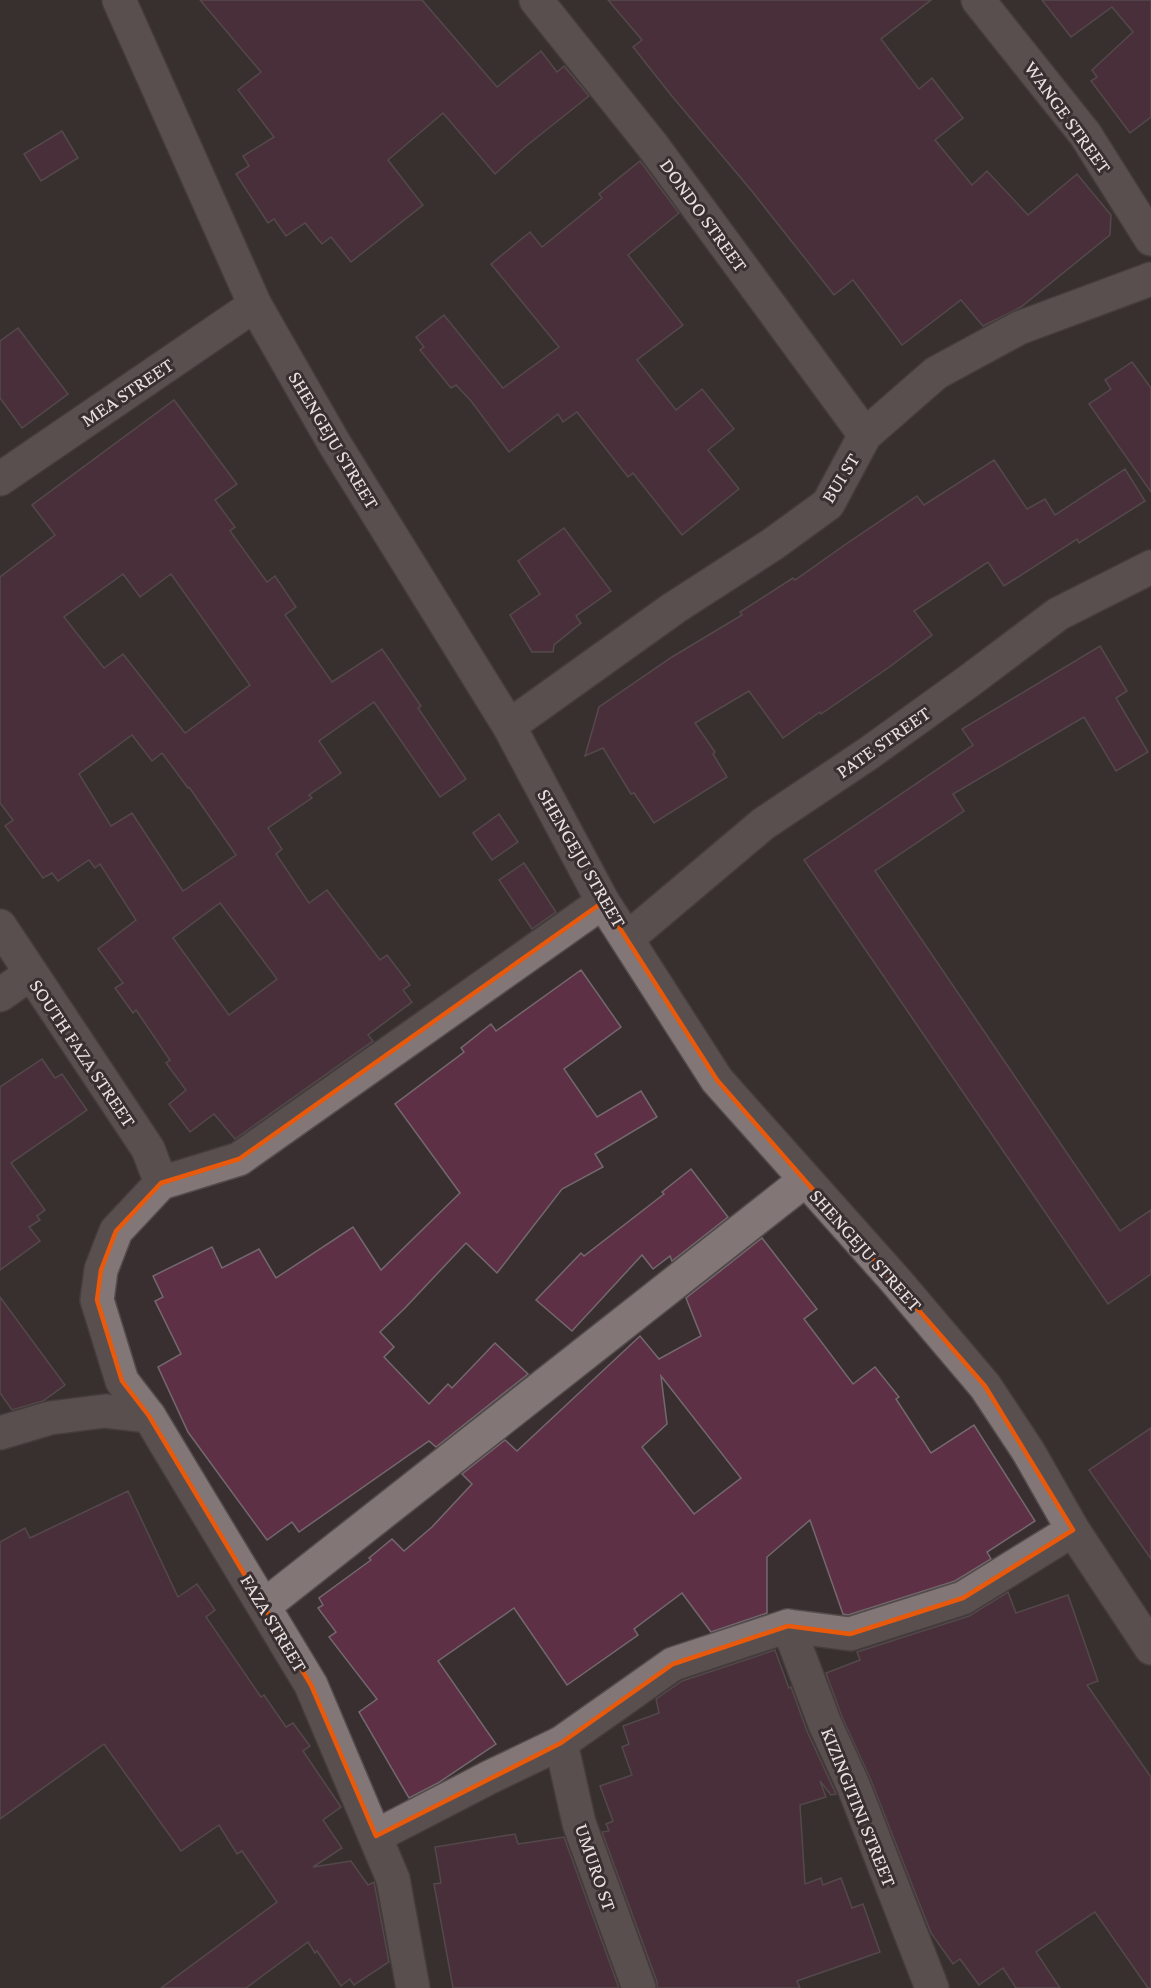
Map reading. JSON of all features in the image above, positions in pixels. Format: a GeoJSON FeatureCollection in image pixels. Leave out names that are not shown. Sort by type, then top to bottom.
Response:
{"type":"FeatureCollection","features":[{"type":"Feature","properties":{"kind":"street","name":"SHENGEJU STREET"},"geometry":{"type":"LineString","coordinates":[[119,0],[255,305],[334,443],[509,726],[603,902],[717,1080],[896,1281],[985,1386],[1028,1451],[1073,1530],[1140,1607],[1151,1648]]}},
{"type":"Feature","properties":{"kind":"street","name":"DONDO STREET"},"geometry":{"type":"LineString","coordinates":[[536,0],[652,145],[865,435]]}},
{"type":"Feature","properties":{"kind":"street","name":"WANGE STREET"},"geometry":{"type":"LineString","coordinates":[[978,0],[1085,134],[1151,239]]}},
{"type":"Feature","properties":{"kind":"street","name":"BUI ST"},"geometry":{"type":"LineString","coordinates":[[509,726],[674,608],[773,544],[828,504],[865,435],[936,373],[1019,328],[1151,279]]}},
{"type":"Feature","properties":{"kind":"street","name":"MEA STREET"},"geometry":{"type":"LineString","coordinates":[[0,478],[255,305]]}},
{"type":"Feature","properties":{"kind":"street","name":"PATE STREET"},"geometry":{"type":"LineString","coordinates":[[628,938],[763,824],[878,747],[1058,614],[1151,567]]}},
{"type":"Feature","properties":{"kind":"street"},"geometry":{"type":"LineString","coordinates":[[161,1183],[239,1159],[603,902]]}},
{"type":"Feature","properties":{"kind":"street","name":"SOUTH FAZA STREET"},"geometry":{"type":"LineString","coordinates":[[0,926],[148,1149],[161,1183]]}},
{"type":"Feature","properties":{"kind":"street"},"geometry":{"type":"LineString","coordinates":[[0,995],[30,974]]}},
{"type":"Feature","properties":{"kind":"street"},"geometry":{"type":"LineString","coordinates":[[264,1606],[804,1180]]}},
{"type":"Feature","properties":{"kind":"street","name":"FAZA STREET"},"geometry":{"type":"LineString","coordinates":[[161,1183],[116,1231],[101,1270],[97,1300],[122,1381],[149,1416],[311,1685],[393,1879],[413,1988]]}},
{"type":"Feature","properties":{"kind":"street"},"geometry":{"type":"LineString","coordinates":[[0,1433],[50,1418],[105,1411],[149,1416]]}},
{"type":"Feature","properties":{"kind":"street"},"geometry":{"type":"LineString","coordinates":[[376,1836],[561,1743],[673,1664],[788,1626],[850,1634],[963,1598],[1073,1530]]}},
{"type":"Feature","properties":{"kind":"street","name":"KIZINGITINI STREET"},"geometry":{"type":"LineString","coordinates":[[788,1626],[825,1724],[853,1785],[932,1988]]}},
{"type":"Feature","properties":{"kind":"street","name":"UMURO ST"},"geometry":{"type":"LineString","coordinates":[[561,1743],[579,1823],[639,1988]]}},
{"type":"Feature","properties":{"kind":"highlighted area"},"geometry":{"type":"Polygon","coordinates":[[[603,902],[717,1080],[985,1386],[1073,1530],[963,1598],[850,1634],[788,1626],[673,1664],[561,1743],[376,1836],[311,1685],[149,1416],[122,1381],[97,1300],[101,1270],[116,1231],[161,1183],[239,1159],[603,902]]]}},
{"type":"Feature","properties":{"kind":"building"},"geometry":{"type":"Polygon","coordinates":[[[200,0],[422,0],[497,87],[541,51],[557,72],[564,66],[589,96],[495,174],[443,113],[388,160],[423,205],[351,262],[331,237],[322,244],[305,223],[286,236],[274,219],[268,223],[236,174],[249,166],[243,156],[274,137],[238,90],[261,72],[200,0]]]}},
{"type":"Feature","properties":{"kind":"building"},"geometry":{"type":"Polygon","coordinates":[[[608,0],[931,0],[881,39],[919,89],[932,78],[963,118],[935,140],[972,185],[987,171],[1028,215],[1077,174],[1111,215],[1110,235],[1021,307],[983,326],[961,300],[902,345],[853,280],[834,295],[633,47],[642,40],[608,0]]]}},
{"type":"Feature","properties":{"kind":"building"},"geometry":{"type":"Polygon","coordinates":[[[1042,0],[1151,0],[1151,117],[1130,133],[1091,81],[1097,77],[1092,70],[1133,32],[1112,7],[1071,37],[1042,0]]]}},
{"type":"Feature","properties":{"kind":"building"},"geometry":{"type":"Polygon","coordinates":[[[62,131],[78,158],[41,181],[24,154],[62,131]]]}},
{"type":"Feature","properties":{"kind":"building"},"geometry":{"type":"Polygon","coordinates":[[[640,161],[679,213],[628,255],[683,325],[637,360],[676,410],[702,389],[734,429],[708,450],[739,489],[682,535],[633,473],[628,477],[577,412],[563,422],[558,414],[509,452],[471,401],[456,385],[451,388],[420,350],[424,347],[416,337],[444,315],[503,388],[559,347],[491,264],[530,232],[542,247],[602,198],[599,194],[640,161]]]}},
{"type":"Feature","properties":{"kind":"building"},"geometry":{"type":"Polygon","coordinates":[[[18,328],[68,394],[22,428],[0,398],[0,341],[18,328]]]}},
{"type":"Feature","properties":{"kind":"building"},"geometry":{"type":"Polygon","coordinates":[[[1132,362],[1151,388],[1151,492],[1089,404],[1111,389],[1105,380],[1132,362]]]}},
{"type":"Feature","properties":{"kind":"building"},"geometry":{"type":"Polygon","coordinates":[[[174,400],[237,484],[215,500],[235,527],[230,531],[267,582],[275,576],[296,607],[285,615],[332,682],[382,649],[421,706],[418,708],[466,779],[440,797],[374,702],[319,741],[341,773],[309,795],[312,798],[268,828],[282,849],[276,854],[309,903],[327,890],[380,960],[387,955],[410,985],[403,990],[412,1002],[368,1035],[373,1041],[235,1139],[214,1114],[190,1132],[169,1104],[186,1090],[166,1063],[170,1060],[136,1010],[133,1013],[115,988],[123,983],[98,949],[136,920],[100,864],[95,868],[89,860],[58,881],[52,873],[43,878],[5,826],[13,820],[0,803],[0,577],[55,535],[32,505],[174,400]],[[123,574],[64,617],[104,668],[123,654],[185,733],[250,685],[171,574],[140,597],[123,574]],[[132,735],[79,774],[111,826],[132,813],[183,891],[236,855],[189,787],[162,753],[152,761],[132,735]],[[220,903],[173,938],[229,1015],[277,979],[220,903]]]}},
{"type":"Feature","properties":{"kind":"building"},"geometry":{"type":"Polygon","coordinates":[[[994,460],[1027,509],[1045,499],[1055,515],[1125,469],[1145,501],[1079,543],[1077,539],[1004,586],[988,562],[914,611],[932,635],[888,668],[783,738],[749,691],[695,723],[715,752],[713,754],[727,777],[654,823],[634,793],[631,794],[603,748],[585,756],[599,707],[672,657],[742,615],[740,612],[793,578],[795,580],[917,496],[924,505],[994,460]]]}},
{"type":"Feature","properties":{"kind":"building"},"geometry":{"type":"Polygon","coordinates":[[[564,528],[611,591],[576,616],[581,623],[554,645],[553,652],[532,652],[510,615],[540,594],[518,561],[564,528]]]}},
{"type":"Feature","properties":{"kind":"building"},"geometry":{"type":"Polygon","coordinates":[[[1100,646],[1127,691],[1116,698],[1148,752],[1116,771],[1084,717],[953,794],[964,811],[875,871],[1120,1231],[1151,1210],[1151,1274],[1108,1304],[804,860],[973,745],[962,729],[1100,646]]]}},
{"type":"Feature","properties":{"kind":"building"},"geometry":{"type":"Polygon","coordinates":[[[499,814],[518,842],[492,860],[473,833],[499,814]]]}},
{"type":"Feature","properties":{"kind":"building"},"geometry":{"type":"Polygon","coordinates":[[[524,863],[556,912],[532,929],[499,880],[524,863]]]}},
{"type":"Feature","properties":{"kind":"building"},"geometry":{"type":"Polygon","coordinates":[[[581,970],[621,1027],[564,1069],[597,1117],[641,1091],[657,1117],[595,1154],[603,1167],[562,1189],[497,1273],[466,1243],[380,1332],[394,1347],[384,1357],[429,1404],[448,1384],[452,1388],[495,1343],[528,1374],[436,1447],[429,1441],[299,1532],[292,1522],[267,1540],[188,1432],[158,1367],[181,1354],[155,1301],[163,1297],[153,1276],[212,1247],[222,1268],[259,1249],[276,1278],[353,1227],[381,1270],[460,1193],[395,1104],[464,1052],[461,1048],[491,1024],[496,1031],[581,970]]]}},
{"type":"Feature","properties":{"kind":"building"},"geometry":{"type":"Polygon","coordinates":[[[42,1059],[55,1078],[62,1074],[87,1110],[11,1163],[45,1210],[37,1216],[40,1220],[29,1227],[40,1241],[0,1270],[0,1087],[42,1059]]]}},
{"type":"Feature","properties":{"kind":"building"},"geometry":{"type":"Polygon","coordinates":[[[691,1169],[728,1217],[672,1261],[670,1256],[653,1269],[642,1255],[572,1331],[536,1300],[581,1253],[584,1256],[664,1194],[662,1192],[691,1169]]]}},
{"type":"Feature","properties":{"kind":"building"},"geometry":{"type":"Polygon","coordinates":[[[762,1238],[817,1309],[804,1319],[853,1384],[875,1367],[899,1397],[896,1399],[931,1453],[974,1425],[1035,1521],[987,1552],[991,1559],[955,1581],[848,1615],[843,1614],[810,1520],[767,1557],[767,1613],[711,1632],[682,1593],[634,1629],[638,1635],[567,1685],[514,1608],[438,1661],[496,1744],[438,1783],[409,1798],[359,1712],[377,1699],[329,1637],[336,1632],[318,1608],[323,1605],[319,1598],[371,1560],[369,1558],[392,1539],[404,1551],[432,1527],[472,1484],[462,1474],[505,1440],[517,1451],[640,1336],[659,1359],[701,1336],[686,1298],[762,1238]],[[661,1376],[667,1424],[642,1447],[694,1514],[741,1478],[661,1376]]]}},
{"type":"Feature","properties":{"kind":"building"},"geometry":{"type":"Polygon","coordinates":[[[0,1297],[65,1385],[43,1401],[12,1410],[0,1393],[0,1297]]]}},
{"type":"Feature","properties":{"kind":"building"},"geometry":{"type":"Polygon","coordinates":[[[1151,1428],[1151,1559],[1089,1470],[1151,1428]]]}},
{"type":"Feature","properties":{"kind":"building"},"geometry":{"type":"Polygon","coordinates":[[[128,1491],[178,1597],[197,1584],[215,1610],[206,1617],[261,1697],[264,1695],[286,1727],[293,1723],[310,1746],[303,1751],[341,1807],[323,1820],[342,1848],[313,1867],[351,1861],[368,1885],[374,1882],[389,1962],[354,1985],[350,1979],[341,1986],[317,1951],[315,1953],[308,1942],[246,1988],[161,1988],[277,1902],[242,1851],[237,1854],[219,1825],[181,1851],[104,1744],[0,1819],[0,1542],[25,1528],[30,1538],[128,1491]]]}},
{"type":"Feature","properties":{"kind":"building"},"geometry":{"type":"Polygon","coordinates":[[[1008,1592],[1016,1613],[1068,1595],[1098,1681],[1087,1685],[1151,1777],[1151,1988],[1148,1988],[1095,1912],[1036,1952],[1060,1988],[1016,1988],[1003,1968],[979,1985],[960,1959],[953,1964],[931,1933],[826,1673],[860,1660],[857,1652],[969,1616],[1008,1592]]]}},
{"type":"Feature","properties":{"kind":"building"},"geometry":{"type":"Polygon","coordinates":[[[775,1650],[807,1731],[836,1794],[831,1795],[820,1781],[826,1797],[800,1805],[805,1884],[821,1878],[823,1885],[841,1878],[852,1908],[863,1904],[880,1952],[797,1981],[800,1988],[657,1988],[657,1982],[602,1832],[609,1831],[606,1824],[613,1821],[600,1786],[632,1775],[622,1747],[629,1744],[623,1726],[659,1713],[656,1699],[682,1681],[775,1650]]]}},
{"type":"Feature","properties":{"kind":"building"},"geometry":{"type":"Polygon","coordinates":[[[515,1834],[518,1844],[564,1837],[619,1988],[453,1988],[434,1884],[441,1883],[435,1847],[515,1834]]]}}]}
